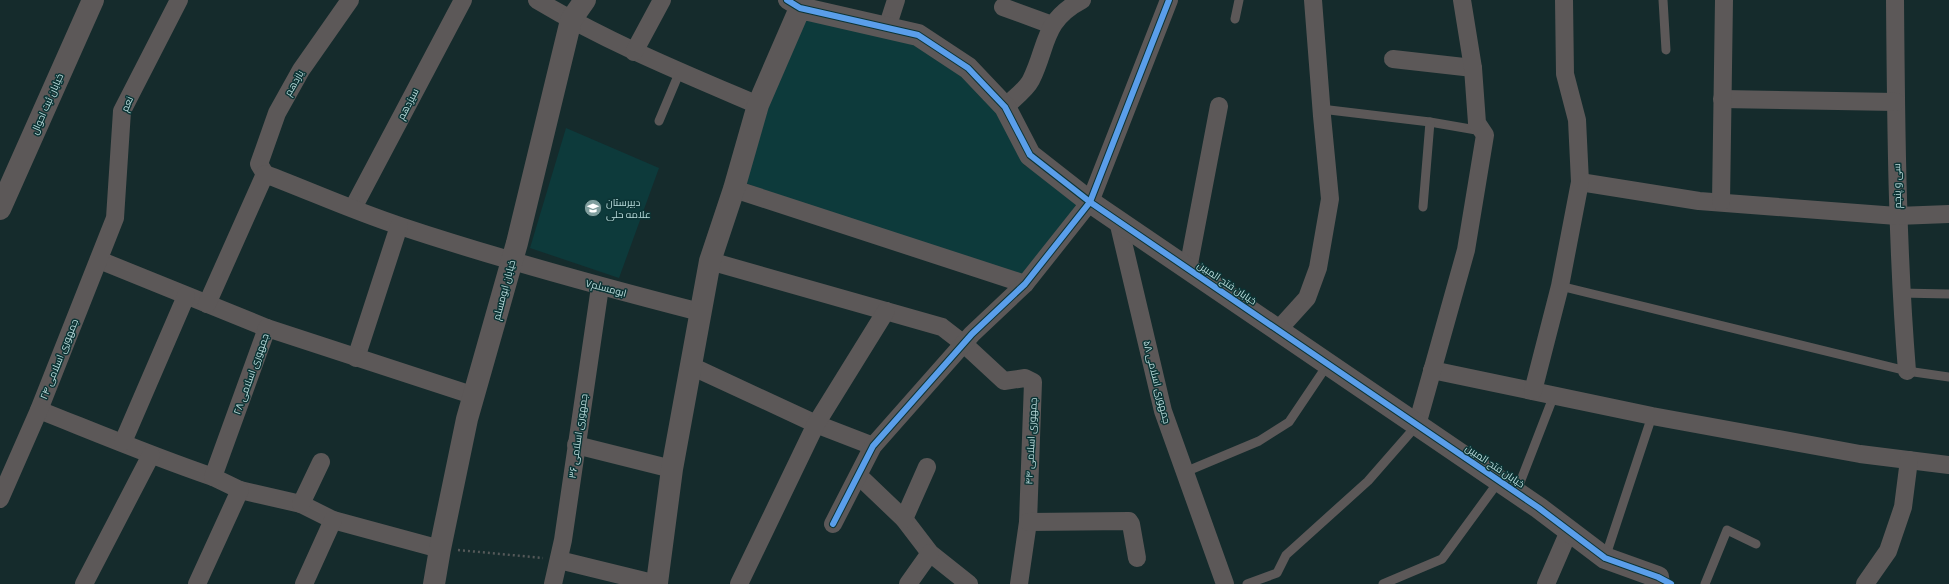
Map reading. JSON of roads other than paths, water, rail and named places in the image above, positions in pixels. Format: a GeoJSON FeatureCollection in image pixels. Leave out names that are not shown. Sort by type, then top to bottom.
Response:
{"type":"FeatureCollection","features":[{"type":"Feature","properties":{"kind":"street","name":"خیابان ثبت احوال"},"geometry":{"type":"LineString","coordinates":[[0,209],[93,0]]}},
{"type":"Feature","properties":{"kind":"street","name":"نعم"},"geometry":{"type":"LineString","coordinates":[[115,218],[122,111],[179,0]]}},
{"type":"Feature","properties":{"kind":"street","name":"یازدهم"},"geometry":{"type":"LineString","coordinates":[[265,174],[259,164],[277,113],[301,70],[350,0]]}},
{"type":"Feature","properties":{"kind":"street","name":"سیزدهم"},"geometry":{"type":"LineString","coordinates":[[353,208],[463,0]]}},
{"type":"Feature","properties":{"kind":"street"},"geometry":{"type":"LineString","coordinates":[[537,0],[571,20],[634,52],[758,105]]}},
{"type":"Feature","properties":{"kind":"street","name":"خیابان ابومسلم"},"geometry":{"type":"LineString","coordinates":[[434,584],[467,419],[475,396],[511,262],[571,20],[585,0]]}},
{"type":"Feature","properties":{"kind":"street"},"geometry":{"type":"LineString","coordinates":[[634,52],[662,0]]}},
{"type":"Feature","properties":{"kind":"street"},"geometry":{"type":"LineString","coordinates":[[888,28],[896,0]]}},
{"type":"Feature","properties":{"kind":"street"},"geometry":{"type":"LineString","coordinates":[[1005,107],[1030,82],[1052,25],[1070,7],[1082,0]]}},
{"type":"Feature","properties":{"kind":"street"},"geometry":{"type":"LineString","coordinates":[[833,524],[859,476],[873,446],[972,334],[1025,284],[1090,202],[1169,0]]}},
{"type":"Feature","properties":{"kind":"street"},"geometry":{"type":"LineString","coordinates":[[1278,330],[1307,298],[1318,268],[1330,199],[1321,109],[1313,0]]}},
{"type":"Feature","properties":{"kind":"street"},"geometry":{"type":"LineString","coordinates":[[1417,425],[1466,250],[1485,135],[1477,123],[1473,68],[1462,0]]}},
{"type":"Feature","properties":{"kind":"street"},"geometry":{"type":"LineString","coordinates":[[1533,391],[1560,286],[1580,182],[1577,120],[1565,74],[1564,0]]}},
{"type":"Feature","properties":{"kind":"street"},"geometry":{"type":"LineString","coordinates":[[1721,202],[1724,0]]}},
{"type":"Feature","properties":{"kind":"street","name":"سی و پنجم"},"geometry":{"type":"LineString","coordinates":[[1895,0],[1897,216],[1900,293],[1907,372]]}},
{"type":"Feature","properties":{"kind":"street"},"geometry":{"type":"LineString","coordinates":[[559,560],[657,583],[672,469],[710,261],[734,189],[758,105],[794,4]]}},
{"type":"Feature","properties":{"kind":"street","name":"خیابان فتح المبین"},"geometry":{"type":"LineString","coordinates":[[794,4],[918,35],[968,68],[1005,107],[1030,155],[1090,202],[1507,487],[1605,558],[1663,582]]}},
{"type":"Feature","properties":{"kind":"street"},"geometry":{"type":"LineString","coordinates":[[1004,7],[1052,25]]}},
{"type":"Feature","properties":{"kind":"street"},"geometry":{"type":"LineString","coordinates":[[1393,59],[1473,68]]}},
{"type":"Feature","properties":{"kind":"street"},"geometry":{"type":"LineString","coordinates":[[1722,99],[1896,102]]}},
{"type":"Feature","properties":{"kind":"street"},"geometry":{"type":"LineString","coordinates":[[1188,269],[1219,106]]}},
{"type":"Feature","properties":{"kind":"street","name":"ابومسلم۷"},"geometry":{"type":"LineString","coordinates":[[265,174],[399,226],[511,262],[600,287],[700,312]]}},
{"type":"Feature","properties":{"kind":"street"},"geometry":{"type":"LineString","coordinates":[[207,304],[265,174]]}},
{"type":"Feature","properties":{"kind":"street"},"geometry":{"type":"LineString","coordinates":[[1580,182],[1721,202],[1897,216],[1949,214]]}},
{"type":"Feature","properties":{"kind":"street"},"geometry":{"type":"LineString","coordinates":[[734,189],[1025,284]]}},
{"type":"Feature","properties":{"kind":"street","name":"جمهوری اسلامی ۲۴"},"geometry":{"type":"LineString","coordinates":[[1,490],[38,410],[115,218]]}},
{"type":"Feature","properties":{"kind":"street","name":"جمهوری اسلامی ۵۸"},"geometry":{"type":"LineString","coordinates":[[1118,221],[1163,411],[1225,584]]}},
{"type":"Feature","properties":{"kind":"street"},"geometry":{"type":"LineString","coordinates":[[356,358],[399,226]]}},
{"type":"Feature","properties":{"kind":"street"},"geometry":{"type":"LineString","coordinates":[[99,260],[267,328]]}},
{"type":"Feature","properties":{"kind":"street"},"geometry":{"type":"LineString","coordinates":[[710,261],[942,327],[964,344]]}},
{"type":"Feature","properties":{"kind":"street","name":"جمهوری اسلامی ۳۶"},"geometry":{"type":"LineString","coordinates":[[553,584],[559,560],[600,287]]}},
{"type":"Feature","properties":{"kind":"street"},"geometry":{"type":"LineString","coordinates":[[123,442],[186,296]]}},
{"type":"Feature","properties":{"kind":"street"},"geometry":{"type":"LineString","coordinates":[[739,584],[816,424],[886,311]]}},
{"type":"Feature","properties":{"kind":"street","name":"جمهوری اسلامی ۲۸"},"geometry":{"type":"LineString","coordinates":[[213,477],[267,328],[475,396]]}},
{"type":"Feature","properties":{"kind":"street","name":"جمهوری اسلامی ۴۴"},"geometry":{"type":"LineString","coordinates":[[964,344],[1004,381],[1025,378],[1033,382],[1028,522],[1019,584]]}},
{"type":"Feature","properties":{"kind":"street"},"geometry":{"type":"LineString","coordinates":[[691,366],[816,424],[873,446]]}},
{"type":"Feature","properties":{"kind":"street"},"geometry":{"type":"LineString","coordinates":[[1432,370],[1652,416],[1860,454],[1949,465]]}},
{"type":"Feature","properties":{"kind":"street"},"geometry":{"type":"LineString","coordinates":[[38,410],[123,442],[151,455],[213,477],[240,490],[301,504],[333,520],[440,549]]}},
{"type":"Feature","properties":{"kind":"street"},"geometry":{"type":"LineString","coordinates":[[576,445],[672,469]]}},
{"type":"Feature","properties":{"kind":"street"},"geometry":{"type":"LineString","coordinates":[[84,584],[151,455]]}},
{"type":"Feature","properties":{"kind":"street"},"geometry":{"type":"LineString","coordinates":[[1865,584],[1888,551],[1903,507],[1909,460]]}},
{"type":"Feature","properties":{"kind":"street"},"geometry":{"type":"LineString","coordinates":[[301,504],[321,462]]}},
{"type":"Feature","properties":{"kind":"street"},"geometry":{"type":"LineString","coordinates":[[904,519],[927,468]]}},
{"type":"Feature","properties":{"kind":"street"},"geometry":{"type":"LineString","coordinates":[[859,476],[904,519],[930,553],[968,584]]}},
{"type":"Feature","properties":{"kind":"street"},"geometry":{"type":"LineString","coordinates":[[197,584],[240,490]]}},
{"type":"Feature","properties":{"kind":"street"},"geometry":{"type":"LineString","coordinates":[[304,584],[333,520]]}},
{"type":"Feature","properties":{"kind":"street"},"geometry":{"type":"LineString","coordinates":[[1028,522],[1129,521],[1131,524],[1137,558]]}},
{"type":"Feature","properties":{"kind":"street"},"geometry":{"type":"LineString","coordinates":[[1546,584],[1569,531]]}},
{"type":"Feature","properties":{"kind":"street"},"geometry":{"type":"LineString","coordinates":[[908,584],[930,553]]}},
{"type":"Feature","properties":{"kind":"lane"},"geometry":{"type":"LineString","coordinates":[[1235,19],[1239,0]]}},
{"type":"Feature","properties":{"kind":"lane"},"geometry":{"type":"LineString","coordinates":[[1663,0],[1666,50]]}},
{"type":"Feature","properties":{"kind":"lane"},"geometry":{"type":"LineString","coordinates":[[659,121],[680,71]]}},
{"type":"Feature","properties":{"kind":"lane"},"geometry":{"type":"LineString","coordinates":[[1321,109],[1430,122],[1482,131]]}},
{"type":"Feature","properties":{"kind":"lane"},"geometry":{"type":"LineString","coordinates":[[1423,207],[1430,122]]}},
{"type":"Feature","properties":{"kind":"lane"},"geometry":{"type":"LineString","coordinates":[[1560,286],[1907,372],[1949,376]]}},
{"type":"Feature","properties":{"kind":"lane"},"geometry":{"type":"LineString","coordinates":[[1900,293],[1949,294]]}},
{"type":"Feature","properties":{"kind":"lane"},"geometry":{"type":"LineString","coordinates":[[1185,472],[1259,441],[1289,422],[1328,364]]}},
{"type":"Feature","properties":{"kind":"lane"},"geometry":{"type":"LineString","coordinates":[[1383,584],[1442,559],[1507,487],[1554,395]]}},
{"type":"Feature","properties":{"kind":"lane"},"geometry":{"type":"LineString","coordinates":[[1605,558],[1652,416]]}},
{"type":"Feature","properties":{"kind":"lane"},"geometry":{"type":"LineString","coordinates":[[1247,584],[1277,573],[1286,555],[1368,480],[1417,425]]}},
{"type":"Feature","properties":{"kind":"lane"},"geometry":{"type":"LineString","coordinates":[[1704,584],[1727,530],[1756,544]]}},
{"type":"Feature","properties":{"kind":"place","name":"دبیرستان علامه حلی"},"geometry":{"type":"Point","coordinates":[593,208]}}]}
